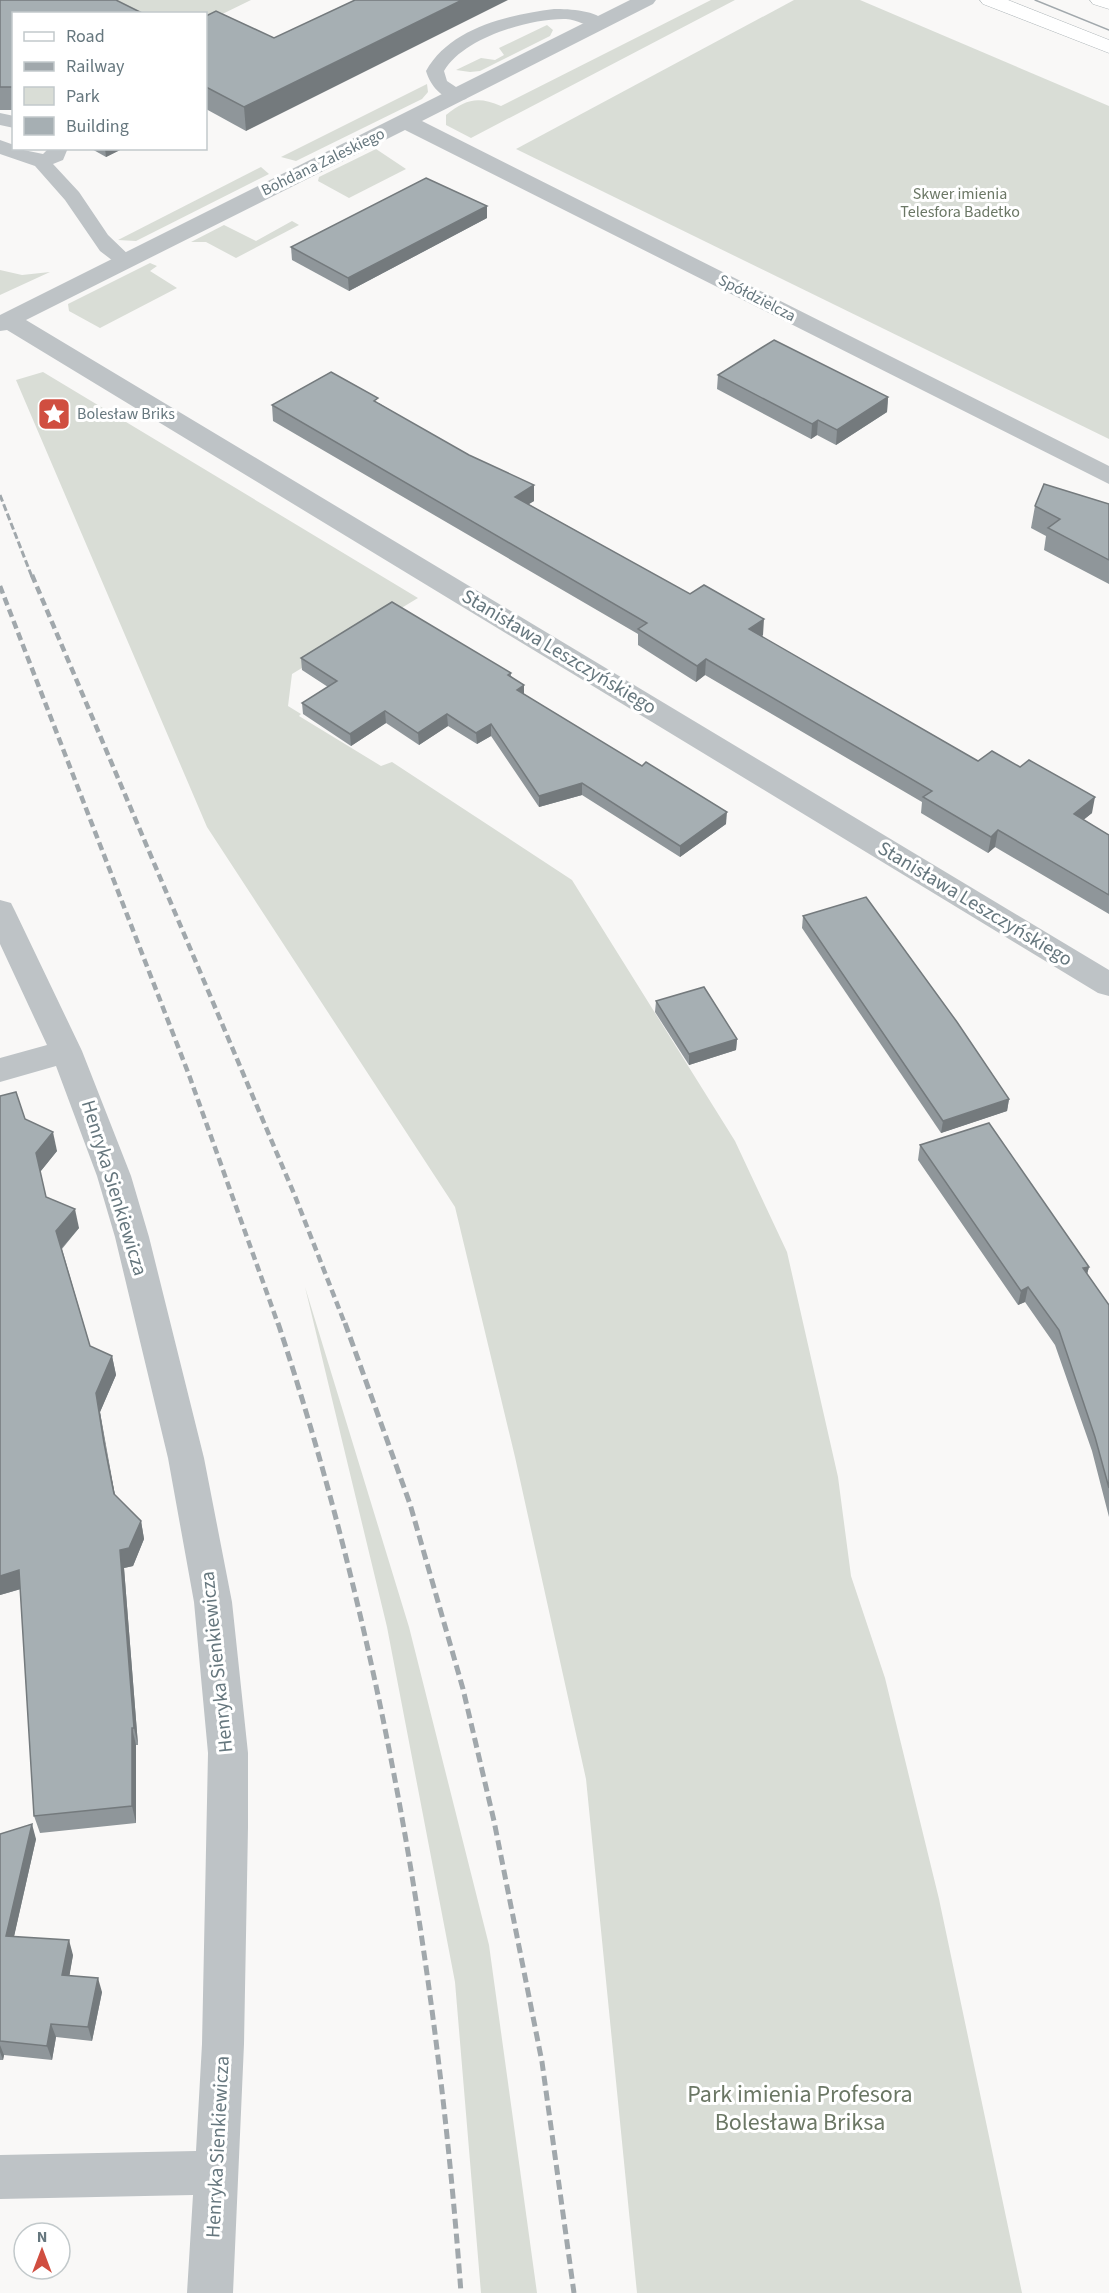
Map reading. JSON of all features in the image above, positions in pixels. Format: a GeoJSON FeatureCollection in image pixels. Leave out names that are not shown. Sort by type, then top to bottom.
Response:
{"type":"FeatureCollection","features":[{"type":"Feature","properties":{"kind":"main road"},"geometry":{"type":"LineString","coordinates":[[990,0],[1109,47]]}},
{"type":"Feature","properties":{"kind":"main road"},"geometry":{"type":"LineString","coordinates":[[1100,0],[1109,3]]}},
{"type":"Feature","properties":{"kind":"street","name":"Bohdana Zaleskiego"},"geometry":{"type":"LineString","coordinates":[[4,322],[646,0]]}},
{"type":"Feature","properties":{"kind":"street","name":"Spółdzielcza"},"geometry":{"type":"LineString","coordinates":[[405,121],[1109,476]]}},
{"type":"Feature","properties":{"kind":"street","name":"Stanisława Leszczyńskiego"},"geometry":{"type":"LineString","coordinates":[[4,322],[1109,985]]}},
{"type":"Feature","properties":{"kind":"street","name":"Henryka Sienkiewicza"},"geometry":{"type":"LineString","coordinates":[[0,911],[66,1051],[104,1146],[132,1237],[186,1458],[213,1602],[222,1678],[228,1774],[227,1930],[218,2173],[210,2293]]}},
{"type":"Feature","properties":{"kind":"street"},"geometry":{"type":"LineString","coordinates":[[0,1070],[66,1051]]}},
{"type":"Feature","properties":{"kind":"street"},"geometry":{"type":"LineString","coordinates":[[0,2176],[218,2173]]}},
{"type":"Feature","properties":{"kind":"lane"},"geometry":{"type":"LineString","coordinates":[[459,94],[439,84],[435,71],[444,55],[460,45],[502,26],[542,15],[567,14],[598,23]]}},
{"type":"Feature","properties":{"kind":"lane"},"geometry":{"type":"LineString","coordinates":[[0,146],[27,159],[42,161],[56,156],[58,150]]}},
{"type":"Feature","properties":{"kind":"lane"},"geometry":{"type":"LineString","coordinates":[[42,161],[49,175],[67,189],[83,210],[99,240],[124,261]]}},
{"type":"Feature","properties":{"kind":"green space"},"geometry":{"type":"Polygon","coordinates":[[[107,0],[251,0],[207,22],[207,12],[132,12],[107,0]]]}},
{"type":"Feature","properties":{"kind":"green space"},"geometry":{"type":"Polygon","coordinates":[[[711,0],[735,0],[471,138],[446,125],[446,115],[466,102],[479,100],[501,106],[711,0]]]}},
{"type":"Feature","properties":{"kind":"green space","name":"Skwer imienia Telesfora Badetko"},"geometry":{"type":"Polygon","coordinates":[[[794,0],[860,0],[1109,106],[1109,439],[516,149],[794,0]]]}},
{"type":"Feature","properties":{"kind":"green space"},"geometry":{"type":"Polygon","coordinates":[[[547,25],[553,30],[550,36],[480,71],[456,70],[481,58],[495,60],[504,55],[499,48],[547,25]]]}},
{"type":"Feature","properties":{"kind":"green space"},"geometry":{"type":"Polygon","coordinates":[[[427,84],[428,92],[422,99],[296,161],[281,157],[427,84]]]}},
{"type":"Feature","properties":{"kind":"green space"},"geometry":{"type":"Polygon","coordinates":[[[376,149],[406,169],[349,198],[318,181],[319,177],[376,149]]]}},
{"type":"Feature","properties":{"kind":"green space"},"geometry":{"type":"Polygon","coordinates":[[[261,167],[269,174],[136,241],[118,240],[261,167]]]}},
{"type":"Feature","properties":{"kind":"green space"},"geometry":{"type":"Polygon","coordinates":[[[292,221],[299,225],[236,258],[206,242],[191,242],[224,225],[256,241],[292,221]]]}},
{"type":"Feature","properties":{"kind":"green space"},"geometry":{"type":"Polygon","coordinates":[[[150,263],[157,266],[150,271],[177,288],[100,328],[69,311],[68,304],[150,263]]]}},
{"type":"Feature","properties":{"kind":"green space"},"geometry":{"type":"Polygon","coordinates":[[[0,270],[22,275],[50,272],[0,295],[0,270]]]}},
{"type":"Feature","properties":{"kind":"green space","name":"Park imienia Profesora Bolesława Briksa"},"geometry":{"type":"Polygon","coordinates":[[[43,372],[418,598],[292,674],[288,706],[301,714],[299,716],[381,766],[392,762],[572,880],[735,1141],[787,1252],[838,1477],[851,1576],[885,1678],[939,1899],[1022,2293],[637,2293],[586,1779],[515,1457],[455,1207],[207,827],[16,380],[43,372]]]}},
{"type":"Feature","properties":{"kind":"green space"},"geometry":{"type":"Polygon","coordinates":[[[305,1287],[409,1627],[489,1945],[537,2293],[481,2293],[455,1982],[387,1627],[305,1287]]]}},
{"type":"Feature","properties":{"kind":"building"},"geometry":{"type":"Polygon","coordinates":[[[0,0],[116,0],[140,12],[12,12],[12,87],[0,87],[0,0]]]}},
{"type":"Feature","properties":{"kind":"building"},"geometry":{"type":"Polygon","coordinates":[[[355,0],[462,0],[244,107],[207,88],[207,16],[216,11],[274,38],[355,0]]]}},
{"type":"Feature","properties":{"kind":"building"},"geometry":{"type":"Polygon","coordinates":[[[426,178],[487,206],[348,278],[291,247],[426,178]]]}},
{"type":"Feature","properties":{"kind":"building"},"geometry":{"type":"Polygon","coordinates":[[[774,340],[888,397],[837,430],[818,420],[812,424],[718,375],[774,340]]]}},
{"type":"Feature","properties":{"kind":"building"},"geometry":{"type":"Polygon","coordinates":[[[331,372],[378,398],[374,401],[469,455],[534,485],[515,497],[690,594],[704,585],[764,619],[749,629],[978,761],[992,751],[1020,767],[1029,760],[1095,797],[1074,814],[1109,835],[1109,895],[998,830],[991,837],[923,797],[932,791],[706,659],[697,666],[638,629],[647,623],[272,405],[331,372]]]}},
{"type":"Feature","properties":{"kind":"building"},"geometry":{"type":"Polygon","coordinates":[[[1044,484],[1109,504],[1109,560],[1048,528],[1060,519],[1035,506],[1044,484]]]}},
{"type":"Feature","properties":{"kind":"building"},"geometry":{"type":"Polygon","coordinates":[[[392,602],[511,673],[508,675],[524,685],[517,690],[642,766],[646,762],[727,812],[680,846],[582,783],[539,796],[491,724],[476,733],[447,714],[418,733],[385,711],[350,734],[302,703],[337,681],[301,658],[392,602]]]}},
{"type":"Feature","properties":{"kind":"building"},"geometry":{"type":"Polygon","coordinates":[[[866,897],[957,1022],[1009,1099],[943,1121],[803,916],[866,897]]]}},
{"type":"Feature","properties":{"kind":"building"},"geometry":{"type":"Polygon","coordinates":[[[704,987],[737,1039],[689,1054],[656,1001],[704,987]]]}},
{"type":"Feature","properties":{"kind":"building"},"geometry":{"type":"Polygon","coordinates":[[[16,1092],[25,1119],[53,1132],[36,1153],[46,1197],[75,1209],[56,1231],[90,1346],[112,1356],[96,1393],[104,1443],[114,1494],[141,1521],[129,1548],[120,1550],[134,1728],[132,1728],[132,1806],[34,1816],[19,1570],[0,1576],[0,1096],[16,1092]]]}},
{"type":"Feature","properties":{"kind":"building"},"geometry":{"type":"Polygon","coordinates":[[[989,1123],[1089,1267],[1083,1268],[1109,1305],[1109,1488],[1095,1437],[1059,1330],[1028,1287],[1021,1291],[920,1145],[989,1123]]]}},
{"type":"Feature","properties":{"kind":"building"},"geometry":{"type":"Polygon","coordinates":[[[32,1824],[6,1936],[69,1940],[62,1975],[98,1978],[88,2027],[51,2024],[47,2046],[0,2041],[0,1834],[32,1824]]]}},
{"type":"Feature","properties":{"kind":"tram line"},"geometry":{"type":"LineString","coordinates":[[1035,0],[1109,30]]}},
{"type":"Feature","properties":{"kind":"railway"},"geometry":{"type":"LineString","coordinates":[[0,495],[32,577]]}},
{"type":"Feature","properties":{"kind":"railway"},"geometry":{"type":"LineString","coordinates":[[32,575],[295,1196],[345,1324]]}},
{"type":"Feature","properties":{"kind":"railway"},"geometry":{"type":"LineString","coordinates":[[0,586],[189,1075],[278,1324]]}},
{"type":"Feature","properties":{"kind":"railway"},"geometry":{"type":"LineString","coordinates":[[278,1323],[347,1560],[375,1680],[399,1802],[420,1924],[437,2047],[461,2293]]}},
{"type":"Feature","properties":{"kind":"railway"},"geometry":{"type":"LineString","coordinates":[[345,1323],[410,1504],[463,1689],[494,1821],[542,2062],[574,2293]]}},
{"type":"Feature","properties":{"kind":"place","name":"Bolesław Briks"},"geometry":{"type":"Point","coordinates":[54,414]}}]}
